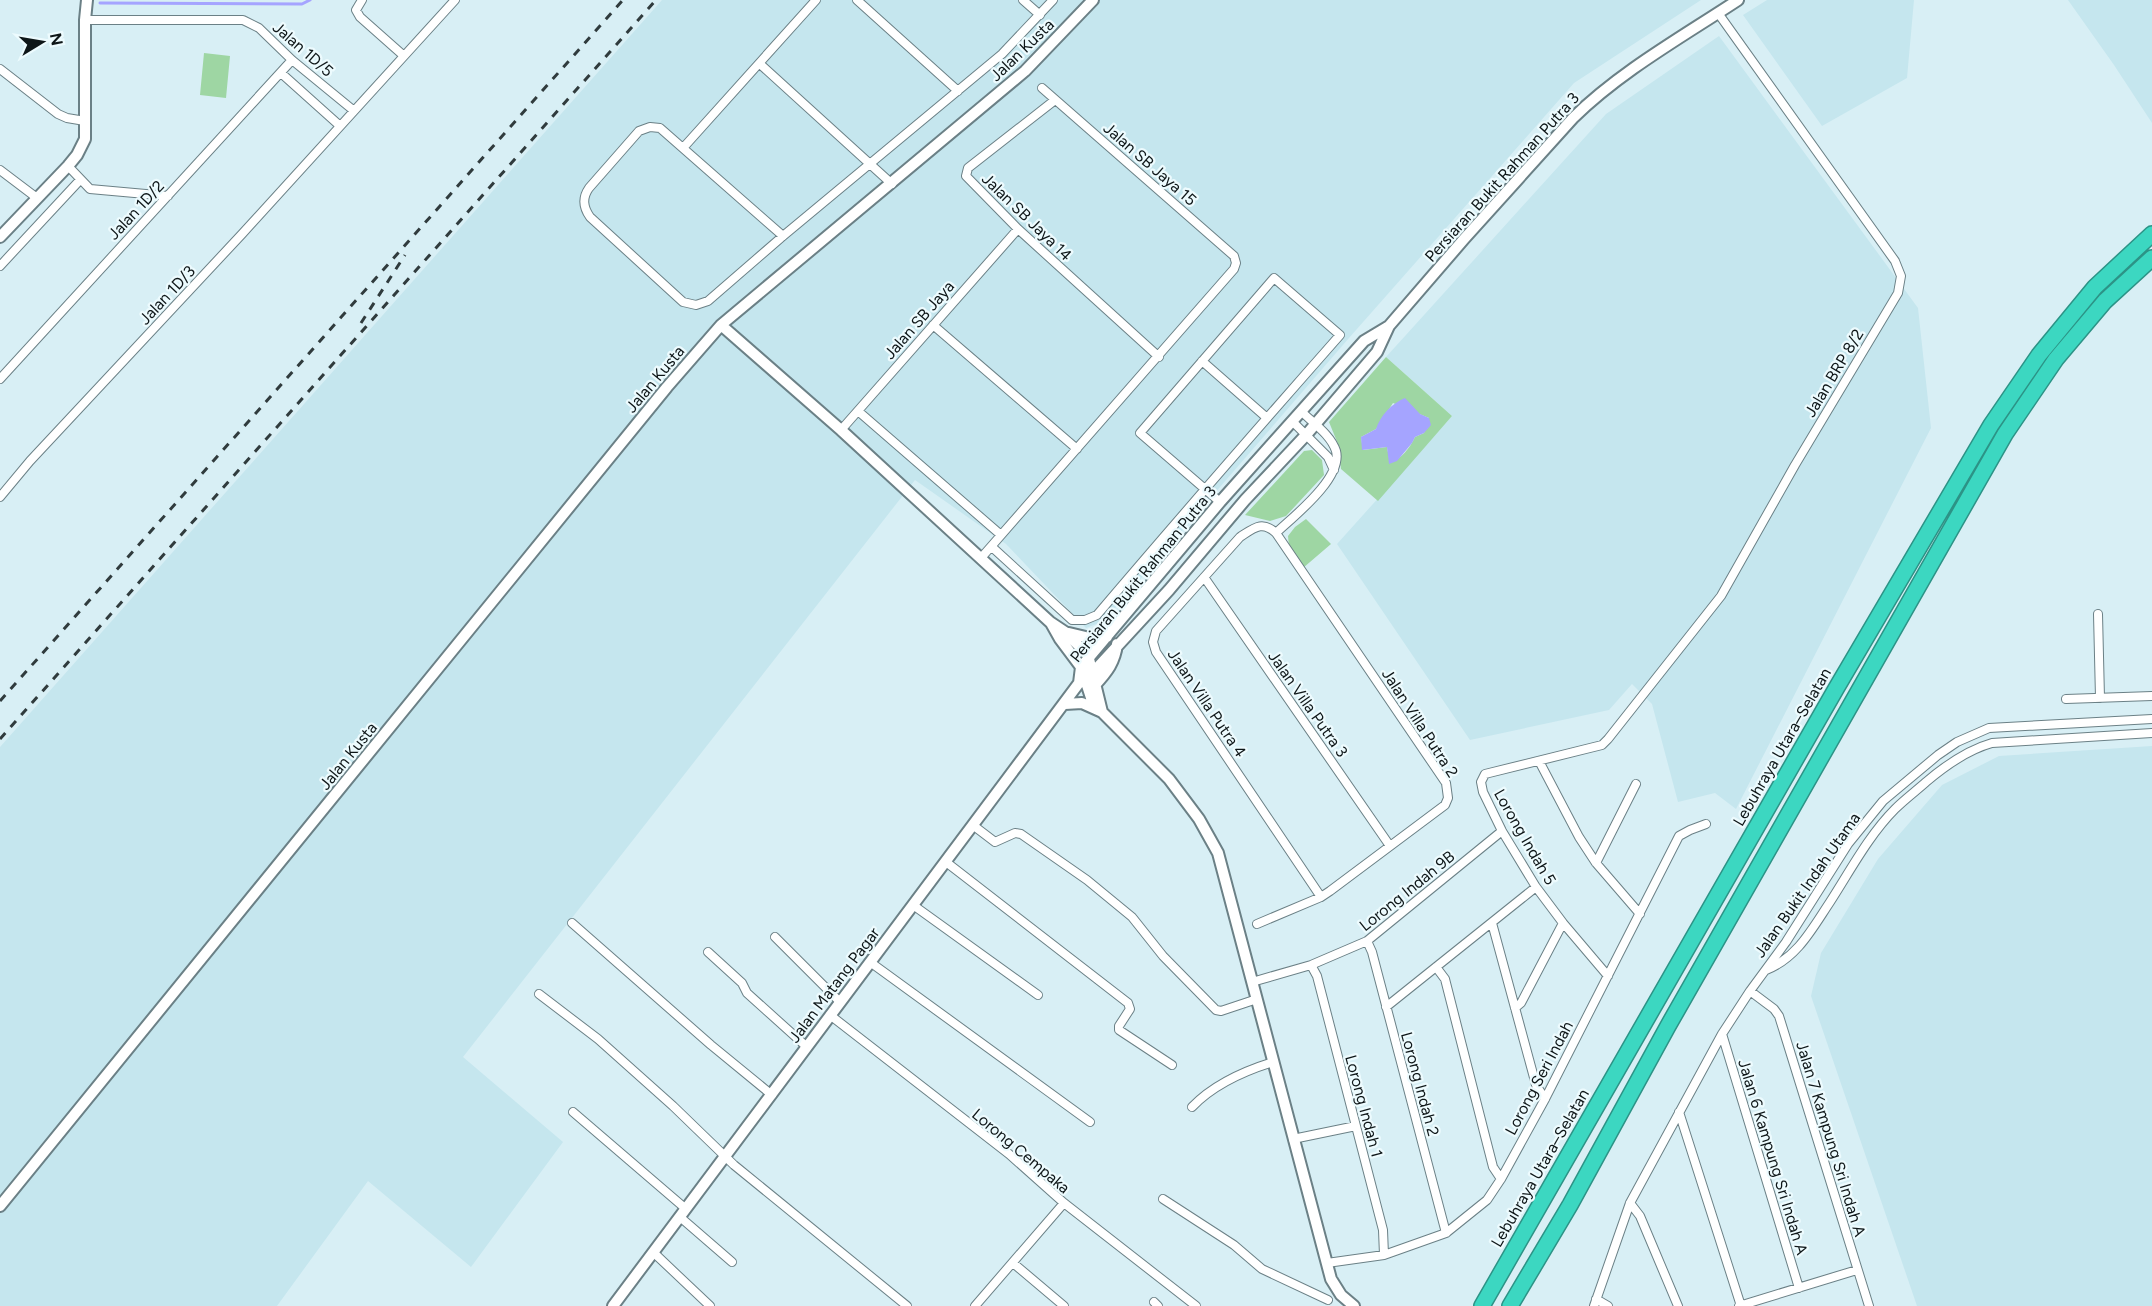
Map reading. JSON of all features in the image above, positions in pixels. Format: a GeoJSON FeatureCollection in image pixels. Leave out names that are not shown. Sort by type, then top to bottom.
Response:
{"type":"FeatureCollection","features":[{"type":"Feature","properties":{"kind":"highway","name":"Lebuhraya Utara–Selatan"},"geometry":{"type":"LineString","coordinates":[[1482,1306],[1831,698],[1992,425],[2039,355],[2095,287],[2152,234]]}},
{"type":"Feature","properties":{"kind":"highway"},"geometry":{"type":"LineString","coordinates":[[1510,1306],[1570,1205],[1674,1016],[2005,434],[2056,359],[2105,301],[2152,258]]}},
{"type":"Feature","properties":{"kind":"street"},"geometry":{"type":"LineString","coordinates":[[0,237],[68,166],[85,139],[87,0]]}},
{"type":"Feature","properties":{"kind":"street"},"geometry":{"type":"LineString","coordinates":[[362,0],[356,10],[360,17],[404,56]]}},
{"type":"Feature","properties":{"kind":"street","name":"Jalan 1D/3"},"geometry":{"type":"LineString","coordinates":[[0,497],[30,461],[242,234],[454,0]]}},
{"type":"Feature","properties":{"kind":"street"},"geometry":{"type":"LineString","coordinates":[[683,148],[816,0]]}},
{"type":"Feature","properties":{"kind":"street"},"geometry":{"type":"LineString","coordinates":[[857,0],[958,91]]}},
{"type":"Feature","properties":{"kind":"street"},"geometry":{"type":"LineString","coordinates":[[1023,0],[1040,15]]}},
{"type":"Feature","properties":{"kind":"street"},"geometry":{"type":"LineString","coordinates":[[783,236],[660,128],[639,131],[585,194],[584,206],[590,217],[683,302],[696,305],[708,301],[1002,54],[1053,0]]}},
{"type":"Feature","properties":{"kind":"street","name":"Jalan Kusta"},"geometry":{"type":"LineString","coordinates":[[0,1206],[667,387],[721,325],[1025,71],[1093,0]]}},
{"type":"Feature","properties":{"kind":"street","name":"Persiaran Bukit Rahman Putra 3"},"geometry":{"type":"LineString","coordinates":[[1117,644],[1169,590],[1245,500],[1306,435],[1377,352],[1389,326],[1536,158],[1591,100],[1631,70],[1738,0]]}},
{"type":"Feature","properties":{"kind":"street","name":"Jalan BRP 8/2"},"geometry":{"type":"LineString","coordinates":[[1602,745],[1721,596],[1795,465],[1898,293],[1901,276],[1895,261],[1718,13]]}},
{"type":"Feature","properties":{"kind":"street","name":"Jalan 1D/5"},"geometry":{"type":"LineString","coordinates":[[85,20],[243,20],[259,28],[292,60],[353,110]]}},
{"type":"Feature","properties":{"kind":"street","name":"Jalan 1D/2"},"geometry":{"type":"LineString","coordinates":[[0,379],[292,60]]}},
{"type":"Feature","properties":{"kind":"street"},"geometry":{"type":"LineString","coordinates":[[760,64],[892,184]]}},
{"type":"Feature","properties":{"kind":"street"},"geometry":{"type":"LineString","coordinates":[[0,69],[58,114],[85,121]]}},
{"type":"Feature","properties":{"kind":"street"},"geometry":{"type":"LineString","coordinates":[[281,73],[339,125]]}},
{"type":"Feature","properties":{"kind":"street","name":"Jalan SB Jaya 15"},"geometry":{"type":"LineString","coordinates":[[1042,88],[1234,256],[1236,263],[1234,269],[1159,357]]}},
{"type":"Feature","properties":{"kind":"street","name":"Jalan SB Jaya 14"},"geometry":{"type":"LineString","coordinates":[[1055,100],[966,170],[968,178],[1018,229],[1159,357]]}},
{"type":"Feature","properties":{"kind":"street"},"geometry":{"type":"LineString","coordinates":[[68,166],[90,189],[168,196]]}},
{"type":"Feature","properties":{"kind":"street"},"geometry":{"type":"LineString","coordinates":[[0,170],[37,198]]}},
{"type":"Feature","properties":{"kind":"street"},"geometry":{"type":"LineString","coordinates":[[0,266],[80,180]]}},
{"type":"Feature","properties":{"kind":"street","name":"Jalan SB Jaya"},"geometry":{"type":"LineString","coordinates":[[841,430],[1018,229]]}},
{"type":"Feature","properties":{"kind":"street"},"geometry":{"type":"LineString","coordinates":[[992,547],[1072,620],[1085,620],[1096,615],[1205,489],[1340,335],[1274,278],[1140,433],[1205,489],[1220,502]]}},
{"type":"Feature","properties":{"kind":"street"},"geometry":{"type":"LineString","coordinates":[[721,325],[841,430],[1050,622],[1065,632],[1089,658],[1088,680],[1098,710]]}},
{"type":"Feature","properties":{"kind":"street"},"geometry":{"type":"LineString","coordinates":[[933,325],[1077,449]]}},
{"type":"Feature","properties":{"kind":"street","name":"Persiaran Bukit Rahman Putra 3"},"geometry":{"type":"LineString","coordinates":[[1088,680],[1081,668],[1220,502],[1364,341],[1389,326]]}},
{"type":"Feature","properties":{"kind":"street"},"geometry":{"type":"LineString","coordinates":[[981,558],[1159,357]]}},
{"type":"Feature","properties":{"kind":"street"},"geometry":{"type":"LineString","coordinates":[[1202,361],[1267,418]]}},
{"type":"Feature","properties":{"kind":"street"},"geometry":{"type":"LineString","coordinates":[[858,411],[1001,535]]}},
{"type":"Feature","properties":{"kind":"street"},"geometry":{"type":"LineString","coordinates":[[1276,533],[1295,517],[1326,483],[1334,470],[1336,451],[1329,438],[1302,412]]}},
{"type":"Feature","properties":{"kind":"street"},"geometry":{"type":"LineString","coordinates":[[1293,422],[1328,457],[1334,470]]}},
{"type":"Feature","properties":{"kind":"street","name":"Jalan Villa Putra 4"},"geometry":{"type":"LineString","coordinates":[[1276,533],[1269,527],[1255,528],[1240,537],[1156,631],[1153,642],[1156,652],[1321,897]]}},
{"type":"Feature","properties":{"kind":"street","name":"Jalan Villa Putra 2"},"geometry":{"type":"LineString","coordinates":[[1257,924],[1321,897],[1445,805],[1448,798],[1446,783],[1276,533]]}},
{"type":"Feature","properties":{"kind":"street"},"geometry":{"type":"LineString","coordinates":[[1004,579],[1014,567]]}},
{"type":"Feature","properties":{"kind":"street","name":"Jalan Villa Putra 3"},"geometry":{"type":"LineString","coordinates":[[1204,577],[1390,846]]}},
{"type":"Feature","properties":{"kind":"street"},"geometry":{"type":"LineString","coordinates":[[1148,587],[1166,582],[1169,590]]}},
{"type":"Feature","properties":{"kind":"street"},"geometry":{"type":"LineString","coordinates":[[2098,614],[2100,698]]}},
{"type":"Feature","properties":{"kind":"street"},"geometry":{"type":"LineString","coordinates":[[1050,622],[1081,668]]}},
{"type":"Feature","properties":{"kind":"street"},"geometry":{"type":"LineString","coordinates":[[1065,632],[1090,638],[1107,637]]}},
{"type":"Feature","properties":{"kind":"street","name":"Jalan Matang Pagar"},"geometry":{"type":"LineString","coordinates":[[614,1306],[1065,704],[1088,680],[1112,666],[1116,658],[1117,644]]}},
{"type":"Feature","properties":{"kind":"street"},"geometry":{"type":"LineString","coordinates":[[2066,699],[2152,696]]}},
{"type":"Feature","properties":{"kind":"street"},"geometry":{"type":"LineString","coordinates":[[1065,704],[1082,703],[1098,710],[1169,779],[1199,819],[1218,853],[1331,1279],[1337,1289],[1354,1306]]}},
{"type":"Feature","properties":{"kind":"street","name":"Jalan Bukit Indah Utama"},"geometry":{"type":"LineString","coordinates":[[1764,971],[1786,942],[1848,844],[1883,801],[1957,742],[1989,728],[2152,719]]}},
{"type":"Feature","properties":{"kind":"street","name":"Jalan Bukit Indah Utama"},"geometry":{"type":"LineString","coordinates":[[1764,971],[1781,964],[1802,943],[1875,833],[1894,809],[1958,758],[1992,742],[2152,733]]}},
{"type":"Feature","properties":{"kind":"street","name":"Lorong Indah 5"},"geometry":{"type":"LineString","coordinates":[[1602,745],[1485,774],[1481,782],[1483,792],[1502,831],[1536,887],[1608,976]]}},
{"type":"Feature","properties":{"kind":"street"},"geometry":{"type":"LineString","coordinates":[[1539,761],[1579,837],[1596,863],[1640,914]]}},
{"type":"Feature","properties":{"kind":"street"},"geometry":{"type":"LineString","coordinates":[[1596,863],[1636,784]]}},
{"type":"Feature","properties":{"kind":"street","name":"Lorong Seri Indah"},"geometry":{"type":"LineString","coordinates":[[1327,1263],[1384,1255],[1446,1233],[1486,1200],[1501,1179],[1545,1099],[1679,836],[1706,824]]}},
{"type":"Feature","properties":{"kind":"street"},"geometry":{"type":"LineString","coordinates":[[974,826],[995,842],[1015,833],[1021,834],[1087,880],[1132,917],[1163,956],[1216,1010],[1221,1011],[1257,999]]}},
{"type":"Feature","properties":{"kind":"street","name":"Lorong Indah 9B"},"geometry":{"type":"LineString","coordinates":[[1252,982],[1311,965],[1367,941],[1502,831]]}},
{"type":"Feature","properties":{"kind":"street"},"geometry":{"type":"LineString","coordinates":[[946,862],[1128,1003],[1130,1009],[1119,1026],[1119,1030],[1172,1065]]}},
{"type":"Feature","properties":{"kind":"street"},"geometry":{"type":"LineString","coordinates":[[1386,1006],[1536,887]]}},
{"type":"Feature","properties":{"kind":"street"},"geometry":{"type":"LineString","coordinates":[[913,905],[1038,995]]}},
{"type":"Feature","properties":{"kind":"street"},"geometry":{"type":"LineString","coordinates":[[572,923],[678,1017],[772,1095]]}},
{"type":"Feature","properties":{"kind":"street"},"geometry":{"type":"LineString","coordinates":[[1492,923],[1536,1085],[1545,1099]]}},
{"type":"Feature","properties":{"kind":"street"},"geometry":{"type":"LineString","coordinates":[[1515,1008],[1521,1003],[1563,923]]}},
{"type":"Feature","properties":{"kind":"street"},"geometry":{"type":"LineString","coordinates":[[775,937],[840,1002]]}},
{"type":"Feature","properties":{"kind":"street","name":"Lorong Indah 2"},"geometry":{"type":"LineString","coordinates":[[1367,941],[1372,952],[1446,1233]]}},
{"type":"Feature","properties":{"kind":"street"},"geometry":{"type":"LineString","coordinates":[[708,952],[742,983],[747,993],[807,1047]]}},
{"type":"Feature","properties":{"kind":"street"},"geometry":{"type":"LineString","coordinates":[[870,962],[1090,1122]]}},
{"type":"Feature","properties":{"kind":"street","name":"Lorong Indah 1"},"geometry":{"type":"LineString","coordinates":[[1311,965],[1317,976],[1383,1230],[1384,1255]]}},
{"type":"Feature","properties":{"kind":"street"},"geometry":{"type":"LineString","coordinates":[[1436,967],[1444,979],[1493,1167],[1501,1179]]}},
{"type":"Feature","properties":{"kind":"street"},"geometry":{"type":"LineString","coordinates":[[1608,1306],[1594,1303],[1630,1203],[1722,1034],[1764,971]]}},
{"type":"Feature","properties":{"kind":"street","name":"Jalan 7 Kampung Sri Indah A"},"geometry":{"type":"LineString","coordinates":[[1750,991],[1774,1009],[1779,1016],[1869,1306]]}},
{"type":"Feature","properties":{"kind":"street"},"geometry":{"type":"LineString","coordinates":[[539,994],[598,1039],[743,1173],[907,1306]]}},
{"type":"Feature","properties":{"kind":"street","name":"Lorong Cempaka"},"geometry":{"type":"LineString","coordinates":[[830,1016],[1009,1154],[1064,1203],[1196,1306]]}},
{"type":"Feature","properties":{"kind":"street","name":"Jalan 6 Kampung Sri Indah A"},"geometry":{"type":"LineString","coordinates":[[1722,1034],[1799,1288]]}},
{"type":"Feature","properties":{"kind":"street"},"geometry":{"type":"LineString","coordinates":[[1192,1107],[1204,1094],[1227,1081],[1257,1066],[1273,1062]]}},
{"type":"Feature","properties":{"kind":"street"},"geometry":{"type":"LineString","coordinates":[[573,1112],[683,1213],[732,1262]]}},
{"type":"Feature","properties":{"kind":"street"},"geometry":{"type":"LineString","coordinates":[[1679,1112],[1740,1306],[1857,1270]]}},
{"type":"Feature","properties":{"kind":"street"},"geometry":{"type":"LineString","coordinates":[[1293,1139],[1356,1126]]}},
{"type":"Feature","properties":{"kind":"street"},"geometry":{"type":"LineString","coordinates":[[1163,1199],[1234,1245],[1262,1269],[1326,1303],[1337,1289]]}},
{"type":"Feature","properties":{"kind":"street"},"geometry":{"type":"LineString","coordinates":[[975,1306],[1064,1203]]}},
{"type":"Feature","properties":{"kind":"street"},"geometry":{"type":"LineString","coordinates":[[1630,1203],[1640,1215],[1678,1306]]}},
{"type":"Feature","properties":{"kind":"street"},"geometry":{"type":"LineString","coordinates":[[653,1252],[710,1306]]}},
{"type":"Feature","properties":{"kind":"street"},"geometry":{"type":"LineString","coordinates":[[1013,1263],[1064,1306]]}},
{"type":"Feature","properties":{"kind":"shaded area"},"geometry":{"type":"Polygon","coordinates":[[[662,0],[1701,0],[1574,83],[1104,621],[1086,628],[1006,544],[915,480],[463,1057],[563,1142],[471,1267],[368,1181],[277,1306],[0,1306],[0,747],[662,0]]]}},
{"type":"Feature","properties":{"kind":"shaded area"},"geometry":{"type":"Polygon","coordinates":[[[1767,0],[1914,0],[1907,78],[1822,126],[1743,15],[1767,0]]]}},
{"type":"Feature","properties":{"kind":"shaded area"},"geometry":{"type":"Polygon","coordinates":[[[2068,0],[2152,0],[2152,123],[2114,65],[2068,0]]]}},
{"type":"Feature","properties":{"kind":"shaded area"},"geometry":{"type":"Polygon","coordinates":[[[1719,36],[1918,308],[1931,428],[1736,809],[1715,793],[1678,802],[1652,704],[1632,684],[1609,710],[1470,740],[1337,544],[1452,416],[1386,357],[1606,114],[1719,36]]]}},
{"type":"Feature","properties":{"kind":"shaded area"},"geometry":{"type":"Polygon","coordinates":[[[1405,398],[1420,414],[1429,418],[1431,425],[1424,433],[1415,437],[1397,461],[1389,464],[1387,447],[1362,450],[1361,437],[1376,429],[1387,410],[1405,398]]]}},
{"type":"Feature","properties":{"kind":"shaded area"},"geometry":{"type":"Polygon","coordinates":[[[2152,746],[2152,1306],[1917,1306],[1811,996],[1821,953],[1878,859],[1942,785],[1999,756],[2152,746]]]}},
{"type":"Feature","properties":{"kind":"green space"},"geometry":{"type":"Polygon","coordinates":[[[204,53],[230,56],[226,98],[200,95],[204,53]]]}},
{"type":"Feature","properties":{"kind":"green space"},"geometry":{"type":"Polygon","coordinates":[[[1386,357],[1452,416],[1378,501],[1341,469],[1338,444],[1329,422],[1386,357]],[[1393,403],[1376,429],[1361,437],[1363,450],[1387,447],[1390,463],[1405,453],[1415,437],[1424,433],[1429,418],[1393,403]]]}},
{"type":"Feature","properties":{"kind":"green space"},"geometry":{"type":"Polygon","coordinates":[[[1312,450],[1322,460],[1324,475],[1286,516],[1270,521],[1245,515],[1304,451],[1312,450]]]}},
{"type":"Feature","properties":{"kind":"green space"},"geometry":{"type":"Polygon","coordinates":[[[1306,519],[1331,544],[1303,568],[1289,547],[1288,536],[1306,519]]]}},
{"type":"Feature","properties":{"kind":"waterway"},"geometry":{"type":"LineString","coordinates":[[100,3],[302,4],[310,0]]}},
{"type":"Feature","properties":{"kind":"railway"},"geometry":{"type":"LineString","coordinates":[[0,701],[623,0]]}},
{"type":"Feature","properties":{"kind":"railway"},"geometry":{"type":"LineString","coordinates":[[0,739],[656,0]]}},
{"type":"Feature","properties":{"kind":"railway"},"geometry":{"type":"LineString","coordinates":[[361,323],[405,255]]}}]}
